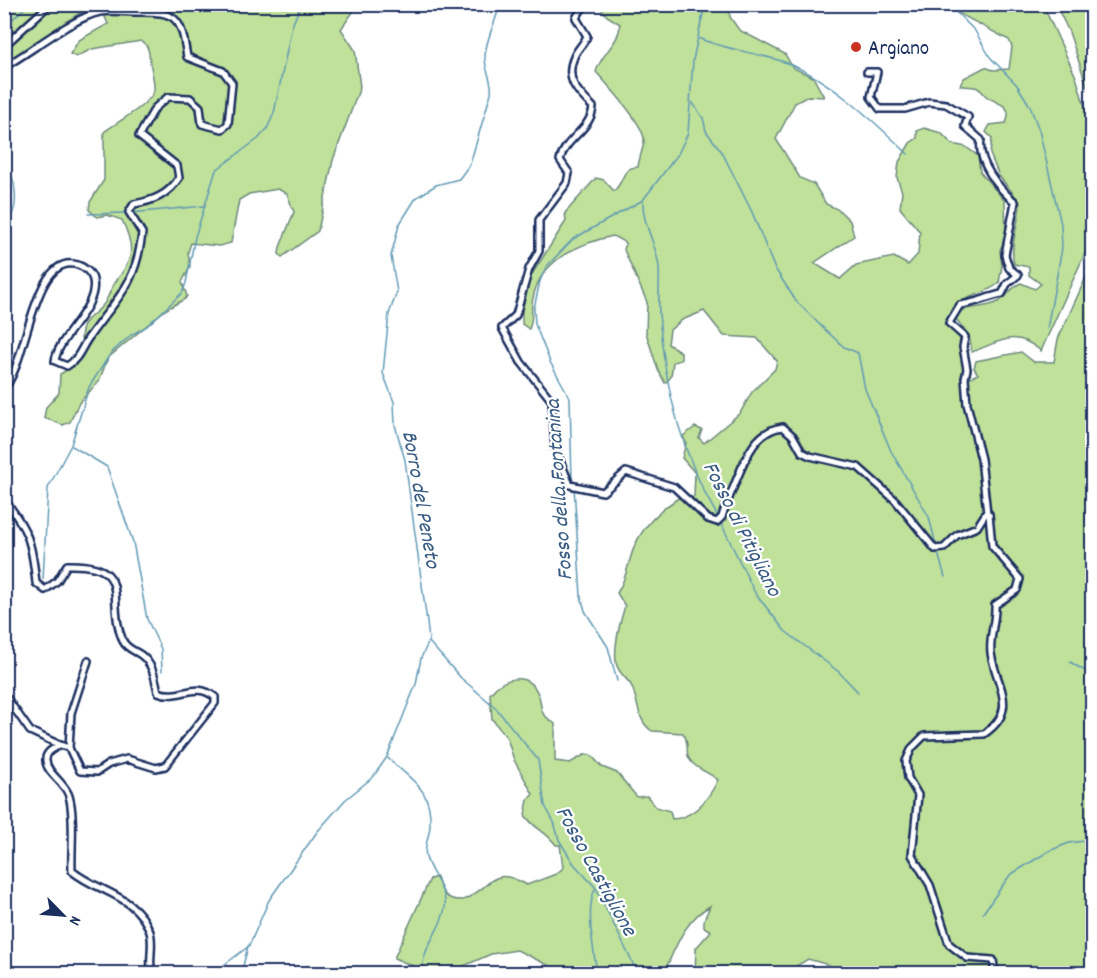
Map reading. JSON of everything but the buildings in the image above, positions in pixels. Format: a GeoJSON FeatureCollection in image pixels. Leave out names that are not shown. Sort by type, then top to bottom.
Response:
{"type":"FeatureCollection","features":[{"type":"Feature","properties":{"kind":"street"},"geometry":{"type":"LineString","coordinates":[[4,46],[50,4]]}},
{"type":"Feature","properties":{"kind":"street"},"geometry":{"type":"LineString","coordinates":[[585,4],[576,18],[587,36],[574,56],[571,80],[573,86],[593,110],[584,127],[563,149],[560,159],[569,173],[567,183],[539,220],[540,251],[529,269],[516,315],[502,328],[521,362],[552,401],[555,448],[570,485],[603,492],[626,472],[674,486],[708,519],[717,522],[722,517],[740,467],[762,435],[771,428],[783,426],[794,436],[802,452],[858,467],[895,500],[935,549],[944,548],[957,535],[977,527],[987,513]]}},
{"type":"Feature","properties":{"kind":"street"},"geometry":{"type":"LineString","coordinates":[[4,67],[70,26],[99,12],[158,11],[172,15],[183,28],[187,57],[223,71],[232,83],[228,124],[222,129],[202,124],[200,107],[190,98],[168,97],[155,108],[139,136],[177,166],[179,178],[171,190],[152,201],[134,204],[129,212],[142,233],[138,263],[132,280],[89,337],[75,361],[67,366],[55,361],[56,352],[76,327],[90,299],[94,290],[93,277],[83,267],[64,263],[50,274],[27,329],[16,371],[4,388]]}},
{"type":"Feature","properties":{"kind":"street"},"geometry":{"type":"LineString","coordinates":[[867,72],[877,72],[871,97],[880,109],[905,109],[929,102],[946,104],[968,117],[965,126],[981,140],[981,150],[996,183],[1015,202],[1005,255],[1008,268],[1018,274],[1007,284],[1002,294],[988,297],[982,302],[960,305],[949,324],[958,328],[965,337],[963,347],[967,369],[965,378],[967,404],[981,459],[992,546],[1020,579],[1017,590],[995,605],[991,653],[1004,689],[1002,713],[992,729],[984,734],[924,736],[912,748],[906,761],[908,778],[918,795],[912,855],[914,861],[930,885],[949,944],[967,958],[993,960],[995,974]]}},
{"type":"Feature","properties":{"kind":"street"},"geometry":{"type":"LineString","coordinates":[[4,499],[25,525],[33,549],[36,583],[45,590],[57,581],[67,565],[84,565],[103,571],[110,576],[115,585],[122,639],[127,647],[142,656],[151,666],[158,692],[174,695],[197,688],[215,697],[216,703],[165,766],[156,768],[127,759],[109,764],[98,772],[80,771],[69,748],[71,713],[82,673],[88,661]]}},
{"type":"Feature","properties":{"kind":"street"},"geometry":{"type":"LineString","coordinates":[[4,694],[30,731],[69,748]]}},
{"type":"Feature","properties":{"kind":"street"},"geometry":{"type":"LineString","coordinates":[[60,745],[49,751],[45,758],[47,767],[62,782],[69,797],[72,871],[87,884],[126,899],[140,912],[151,934],[152,974]]}},
{"type":"Feature","properties":{"kind":"green space"},"geometry":{"type":"Polygon","coordinates":[[[5,5],[100,5],[89,7],[5,62],[5,5]]]}},
{"type":"Feature","properties":{"kind":"green space"},"geometry":{"type":"Polygon","coordinates":[[[100,5],[358,5],[341,29],[355,50],[360,87],[333,160],[318,231],[282,257],[279,254],[280,247],[294,212],[287,194],[278,189],[249,194],[239,200],[231,243],[219,246],[191,243],[188,252],[190,267],[182,282],[187,296],[185,299],[165,310],[108,358],[99,381],[79,403],[70,422],[63,425],[44,418],[46,407],[59,393],[60,374],[76,365],[86,347],[81,339],[83,327],[105,303],[129,260],[131,247],[122,220],[107,215],[97,217],[89,210],[90,202],[104,180],[104,132],[141,107],[154,90],[148,50],[141,41],[92,49],[76,57],[70,54],[79,40],[108,24],[100,5]]]}},
{"type":"Feature","properties":{"kind":"green space"},"geometry":{"type":"Polygon","coordinates":[[[598,5],[728,5],[730,17],[739,30],[785,54],[793,68],[813,77],[824,97],[808,96],[795,103],[776,139],[800,178],[814,184],[826,204],[839,210],[850,221],[854,236],[814,263],[840,279],[856,265],[894,257],[908,265],[918,254],[920,232],[900,208],[902,192],[897,178],[899,162],[910,143],[917,138],[917,131],[924,128],[941,133],[952,144],[966,147],[978,156],[980,172],[1005,201],[1006,236],[1000,250],[1002,266],[999,283],[991,289],[964,300],[945,323],[962,341],[963,365],[971,377],[978,374],[974,368],[976,361],[1021,352],[1034,362],[1054,362],[1058,339],[1092,264],[1092,973],[827,973],[829,965],[808,959],[788,971],[772,973],[695,973],[696,948],[711,931],[704,927],[704,920],[710,906],[693,919],[687,927],[664,973],[564,973],[517,950],[491,954],[448,973],[430,973],[394,958],[430,879],[437,877],[440,887],[448,897],[463,900],[499,877],[515,879],[527,885],[556,874],[563,868],[560,845],[556,845],[525,815],[528,800],[533,794],[514,760],[507,738],[492,719],[490,694],[502,683],[516,679],[523,680],[535,688],[544,715],[555,724],[555,761],[570,763],[584,755],[591,755],[602,767],[617,773],[637,797],[647,796],[656,807],[670,811],[672,819],[687,815],[700,806],[718,780],[690,760],[683,733],[652,731],[640,716],[634,691],[620,672],[616,662],[619,626],[625,606],[617,593],[635,544],[645,528],[657,514],[680,497],[689,502],[694,496],[695,473],[682,458],[686,443],[683,436],[695,427],[702,430],[699,438],[704,443],[740,413],[752,392],[775,369],[777,361],[757,338],[724,336],[704,311],[682,320],[670,330],[668,344],[681,352],[681,360],[673,362],[671,377],[665,383],[658,370],[646,333],[647,302],[624,250],[626,243],[613,236],[575,249],[563,255],[553,264],[537,285],[532,302],[529,329],[522,324],[522,300],[529,279],[566,221],[565,213],[596,178],[604,180],[614,191],[629,169],[638,167],[644,140],[642,133],[624,104],[596,72],[598,65],[617,37],[620,24],[607,16],[598,5]]]}},
{"type":"Feature","properties":{"kind":"green space"},"geometry":{"type":"Polygon","coordinates":[[[950,5],[1043,5],[1076,77],[1092,130],[1092,222],[1086,251],[1041,351],[1023,340],[1007,339],[972,352],[969,335],[955,318],[958,311],[993,304],[1001,300],[1021,283],[1035,289],[1041,284],[1029,275],[1029,267],[1014,264],[1013,249],[1020,202],[999,176],[990,154],[992,138],[986,132],[990,125],[1006,123],[1008,112],[1006,108],[986,96],[978,88],[960,85],[964,78],[985,67],[993,70],[1009,69],[1012,47],[1009,40],[960,14],[950,5]]]}},
{"type":"Feature","properties":{"kind":"green space"},"geometry":{"type":"Polygon","coordinates":[[[1056,5],[1092,5],[1092,101],[1069,32],[1056,5]]]}},
{"type":"Feature","properties":{"kind":"waterway"},"geometry":{"type":"LineString","coordinates":[[4,27],[29,4]]}},
{"type":"Feature","properties":{"kind":"waterway"},"geometry":{"type":"LineString","coordinates":[[43,579],[48,488],[71,445],[89,387],[111,353],[131,335],[147,326],[182,293],[195,237],[216,170],[258,139],[267,129],[274,113],[292,26],[301,4]]}},
{"type":"Feature","properties":{"kind":"waterway","name":"Borro del Peneto"},"geometry":{"type":"LineString","coordinates":[[212,974],[249,946],[269,900],[317,832],[345,800],[373,777],[387,757],[416,684],[421,658],[429,641],[405,460],[395,425],[394,402],[383,373],[389,314],[397,292],[391,256],[399,225],[416,198],[436,185],[459,179],[470,164],[491,93],[485,56],[500,4]]}},
{"type":"Feature","properties":{"kind":"waterway","name":"Fosso della Fontanina"},"geometry":{"type":"LineString","coordinates":[[572,483],[570,398],[550,362],[535,324],[534,308],[540,281],[546,267],[573,239],[643,200],[678,154],[688,133],[693,60],[705,4]]}},
{"type":"Feature","properties":{"kind":"waterway"},"geometry":{"type":"LineString","coordinates":[[948,4],[975,31],[990,57],[1017,85],[1030,106],[1039,130],[1061,224],[1062,248],[1047,329]]}},
{"type":"Feature","properties":{"kind":"waterway"},"geometry":{"type":"LineString","coordinates":[[698,38],[795,66],[830,87],[864,113],[908,154]]}},
{"type":"Feature","properties":{"kind":"waterway"},"geometry":{"type":"LineString","coordinates":[[692,102],[703,118],[706,131],[722,152],[752,212],[774,267],[796,301],[844,347],[858,353],[865,389],[891,451],[929,517],[936,545]]}},
{"type":"Feature","properties":{"kind":"waterway"},"geometry":{"type":"LineString","coordinates":[[4,159],[12,175],[15,194],[13,211],[4,226]]}},
{"type":"Feature","properties":{"kind":"waterway","name":"Fosso di Pitigliano"},"geometry":{"type":"LineString","coordinates":[[643,201],[645,218],[658,259],[661,340],[670,393],[694,469],[718,517]]}},
{"type":"Feature","properties":{"kind":"waterway"},"geometry":{"type":"LineString","coordinates":[[131,213],[204,206]]}},
{"type":"Feature","properties":{"kind":"waterway"},"geometry":{"type":"LineString","coordinates":[[88,214],[126,213]]}},
{"type":"Feature","properties":{"kind":"waterway"},"geometry":{"type":"LineString","coordinates":[[72,446],[107,467],[133,542],[147,619],[161,649],[162,671]]}},
{"type":"Feature","properties":{"kind":"waterway","name":"Fosso della Fontanina"},"geometry":{"type":"LineString","coordinates":[[574,487],[581,596],[585,611],[608,647],[617,681]]}},
{"type":"Feature","properties":{"kind":"waterway","name":"Fosso di Pitigliano"},"geometry":{"type":"LineString","coordinates":[[720,521],[755,593],[785,631],[839,672],[858,692]]}},
{"type":"Feature","properties":{"kind":"waterway"},"geometry":{"type":"LineString","coordinates":[[937,550],[945,577]]}},
{"type":"Feature","properties":{"kind":"waterway","name":"Fosso Castiglione"},"geometry":{"type":"LineString","coordinates":[[429,642],[461,678],[495,707],[538,760],[545,806],[554,822],[559,840],[574,864],[596,888],[638,974]]}},
{"type":"Feature","properties":{"kind":"waterway"},"geometry":{"type":"LineString","coordinates":[[1070,662],[1092,675]]}},
{"type":"Feature","properties":{"kind":"waterway"},"geometry":{"type":"LineString","coordinates":[[388,758],[418,786],[427,802],[430,825],[425,853],[445,901],[443,917],[425,956],[423,974]]}},
{"type":"Feature","properties":{"kind":"waterway"},"geometry":{"type":"LineString","coordinates":[[983,913],[1010,875],[1049,851],[1069,843],[1092,840]]}},
{"type":"Feature","properties":{"kind":"waterway"},"geometry":{"type":"LineString","coordinates":[[595,889],[590,919],[597,974]]}},
{"type":"Feature","properties":{"kind":"waterway"},"geometry":{"type":"LineString","coordinates":[[241,974],[248,946]]}},
{"type":"Feature","properties":{"kind":"place","name":"Argiano"},"geometry":{"type":"Point","coordinates":[856,47]}}]}
